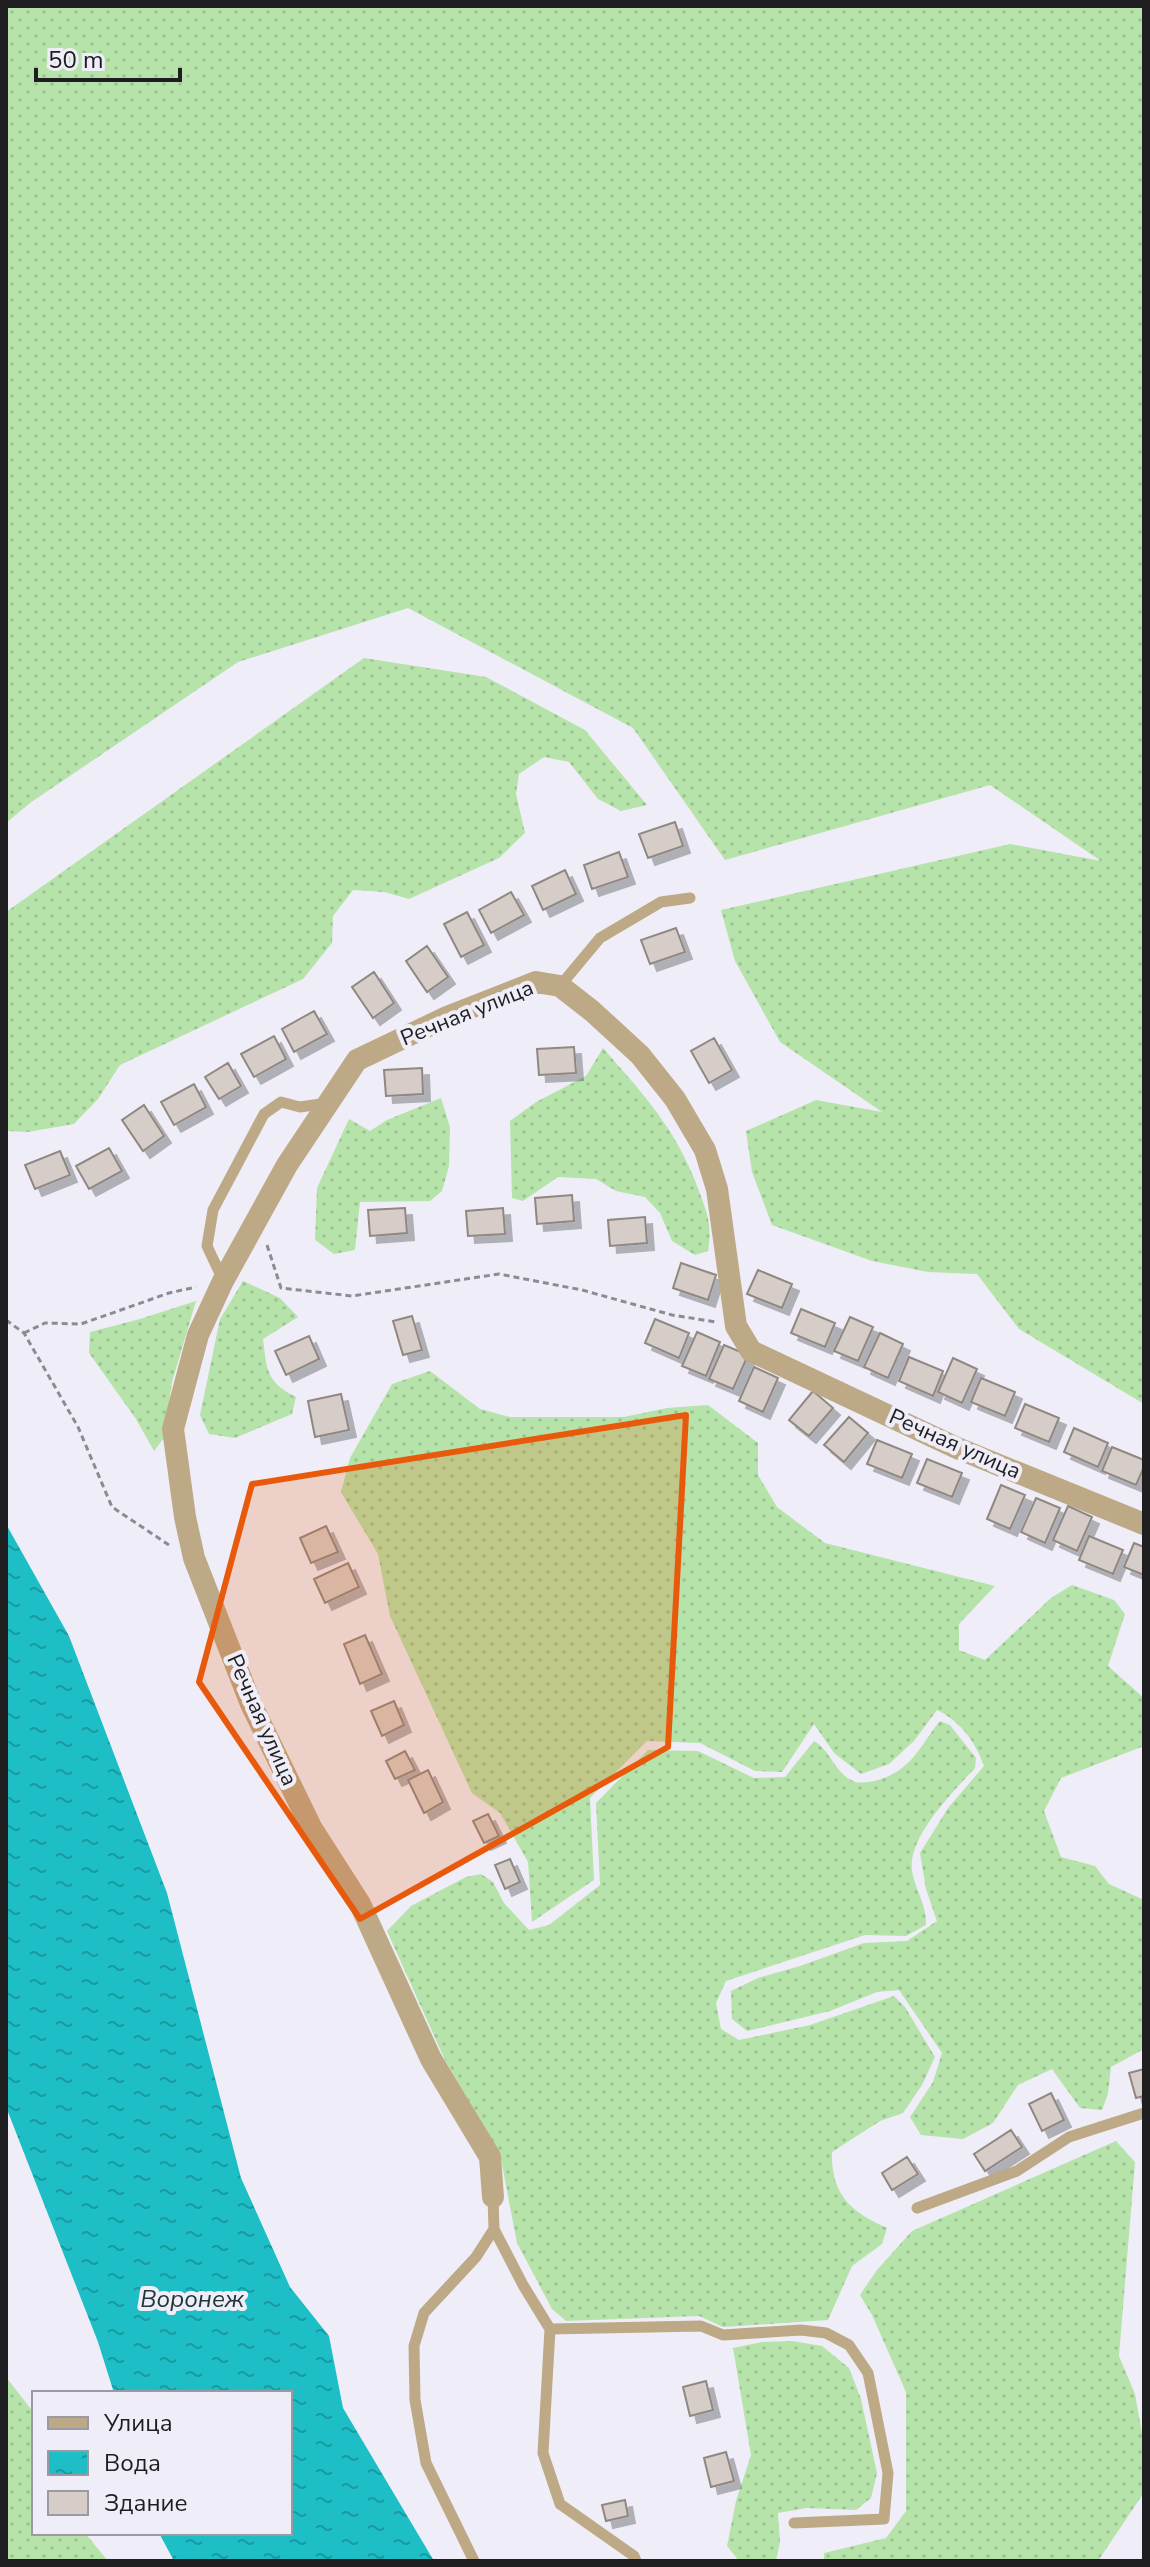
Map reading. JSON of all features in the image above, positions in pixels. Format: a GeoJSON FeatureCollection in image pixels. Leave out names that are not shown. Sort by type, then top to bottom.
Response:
{"type":"FeatureCollection","features":[{"type":"Feature","properties":{"kind":"street","name":"Речная улица"},"geometry":{"type":"LineString","coordinates":[[493,2197],[490,2157],[431,2059],[360,1904],[312,1829],[251,1704],[194,1558],[173,1429],[198,1335],[223,1281],[287,1165],[357,1060],[447,1017],[536,982],[560,986],[640,1055],[675,1099],[705,1150],[717,1189],[736,1326],[751,1351],[957,1448],[1144,1524]]}},
{"type":"Feature","properties":{"kind":"lane"},"geometry":{"type":"LineString","coordinates":[[560,986],[600,938],[661,902],[690,898]]}},
{"type":"Feature","properties":{"kind":"lane"},"geometry":{"type":"LineString","coordinates":[[223,1281],[207,1246],[213,1210],[264,1114],[281,1102],[300,1107],[328,1103]]}},
{"type":"Feature","properties":{"kind":"lane"},"geometry":{"type":"LineString","coordinates":[[917,2208],[1017,2171],[1069,2137],[1144,2113]]}},
{"type":"Feature","properties":{"kind":"lane"},"geometry":{"type":"LineString","coordinates":[[493,2197],[494,2229],[550,2329],[543,2453],[560,2504],[634,2556],[636,2561]]}},
{"type":"Feature","properties":{"kind":"lane"},"geometry":{"type":"LineString","coordinates":[[474,2561],[426,2463],[415,2400],[414,2346],[424,2313],[476,2257],[494,2229]]}},
{"type":"Feature","properties":{"kind":"lane"},"geometry":{"type":"LineString","coordinates":[[550,2329],[701,2326],[723,2335],[801,2330],[826,2333],[849,2345],[868,2373],[888,2473],[884,2519],[794,2523]]}},
{"type":"Feature","properties":{"kind":"path"},"geometry":{"type":"LineString","coordinates":[[258,1219],[281,1288],[352,1296],[499,1274],[582,1290],[672,1315],[736,1326]]}},
{"type":"Feature","properties":{"kind":"path"},"geometry":{"type":"LineString","coordinates":[[24,1333],[45,1323],[81,1324],[169,1293],[223,1281]]}},
{"type":"Feature","properties":{"kind":"path"},"geometry":{"type":"LineString","coordinates":[[6,1320],[24,1333],[78,1427],[112,1507],[153,1536],[194,1558]]}},
{"type":"Feature","properties":{"kind":"highlighted area"},"geometry":{"type":"Polygon","coordinates":[[[686,1415],[668,1747],[360,1919],[199,1682],[252,1484],[686,1415]]]}},
{"type":"Feature","properties":{"kind":"green space"},"geometry":{"type":"Polygon","coordinates":[[[6,6],[1144,6],[1144,1404],[1019,1329],[977,1274],[928,1272],[872,1261],[772,1225],[752,1172],[746,1131],[816,1100],[882,1112],[780,1042],[735,961],[721,910],[1010,844],[1101,861],[990,785],[725,860],[633,728],[408,608],[238,662],[30,803],[6,823],[6,6]]]}},
{"type":"Feature","properties":{"kind":"green space"},"geometry":{"type":"Polygon","coordinates":[[[364,658],[486,677],[585,730],[647,805],[621,811],[598,799],[569,762],[544,757],[519,774],[516,794],[525,833],[499,858],[409,899],[384,892],[353,890],[333,916],[332,943],[303,979],[120,1065],[98,1099],[74,1124],[28,1132],[6,1131],[6,912],[364,658]]]}},
{"type":"Feature","properties":{"kind":"green space"},"geometry":{"type":"Polygon","coordinates":[[[603,1048],[670,1131],[690,1169],[707,1214],[710,1234],[708,1251],[695,1255],[672,1241],[660,1213],[645,1197],[616,1191],[596,1179],[558,1177],[523,1201],[512,1198],[510,1121],[536,1102],[586,1076],[603,1048]]]}},
{"type":"Feature","properties":{"kind":"green space"},"geometry":{"type":"Polygon","coordinates":[[[441,1098],[450,1127],[449,1166],[442,1191],[430,1201],[360,1202],[355,1250],[334,1254],[315,1240],[317,1188],[349,1119],[370,1131],[387,1120],[441,1098]]]}},
{"type":"Feature","properties":{"kind":"green space"},"geometry":{"type":"Polygon","coordinates":[[[243,1281],[280,1298],[298,1317],[263,1339],[273,1380],[296,1397],[292,1414],[235,1438],[209,1434],[200,1415],[220,1319],[243,1281]]]}},
{"type":"Feature","properties":{"kind":"green space"},"geometry":{"type":"Polygon","coordinates":[[[196,1301],[172,1382],[164,1438],[154,1451],[136,1419],[89,1353],[90,1332],[196,1301]]]}},
{"type":"Feature","properties":{"kind":"green space"},"geometry":{"type":"Polygon","coordinates":[[[430,1371],[480,1409],[510,1417],[624,1417],[667,1408],[708,1405],[758,1443],[758,1475],[777,1507],[825,1543],[995,1586],[959,1624],[959,1650],[985,1660],[1051,1598],[1072,1585],[1114,1600],[1125,1614],[1108,1666],[1144,1698],[1144,1746],[1061,1778],[1044,1811],[1061,1857],[1095,1866],[1109,1884],[1144,1900],[1144,2049],[1111,2067],[1108,2094],[1102,2110],[1080,2108],[1052,2069],[1018,2085],[993,2123],[963,2139],[921,2135],[910,2117],[933,2082],[942,2053],[899,1990],[877,1992],[830,2011],[747,2031],[732,2019],[731,1991],[758,1978],[864,1943],[907,1941],[937,1921],[926,1889],[920,1853],[948,1808],[984,1766],[966,1733],[937,1710],[914,1741],[889,1764],[861,1774],[834,1753],[814,1724],[782,1772],[755,1771],[700,1743],[647,1741],[590,1798],[594,1880],[532,1922],[528,1862],[500,1813],[472,1793],[390,1616],[378,1554],[341,1492],[350,1458],[392,1384],[430,1371]]]}},
{"type":"Feature","properties":{"kind":"green space"},"geometry":{"type":"Polygon","coordinates":[[[940,1721],[950,1725],[976,1758],[975,1768],[924,1830],[912,1858],[912,1871],[925,1911],[926,1925],[906,1936],[865,1935],[726,1981],[716,2003],[721,2029],[739,2040],[810,2025],[894,1996],[905,2007],[935,2057],[922,2085],[903,2113],[880,2121],[832,2152],[839,2191],[863,2215],[887,2228],[882,2244],[852,2266],[828,2320],[723,2327],[699,2316],[566,2321],[552,2309],[517,2243],[500,2154],[445,2060],[387,1931],[411,1906],[466,1877],[481,1874],[493,1882],[504,1903],[529,1930],[549,1925],[600,1885],[596,1803],[648,1750],[698,1751],[754,1778],[785,1777],[814,1741],[847,1777],[856,1782],[865,1782],[890,1776],[907,1764],[940,1721]]]}},
{"type":"Feature","properties":{"kind":"green space"},"geometry":{"type":"Polygon","coordinates":[[[1116,2141],[1135,2162],[1119,2356],[1135,2394],[1144,2445],[1143,2494],[1098,2561],[824,2561],[824,2553],[886,2538],[906,2511],[906,2392],[860,2295],[877,2270],[912,2231],[1116,2141]]]}},
{"type":"Feature","properties":{"kind":"green space"},"geometry":{"type":"Polygon","coordinates":[[[792,2341],[822,2346],[849,2368],[861,2399],[877,2473],[871,2498],[856,2510],[807,2508],[778,2513],[780,2542],[776,2561],[739,2561],[727,2546],[736,2501],[751,2455],[733,2348],[762,2342],[792,2341]]]}},
{"type":"Feature","properties":{"kind":"green space"},"geometry":{"type":"Polygon","coordinates":[[[6,2377],[32,2410],[32,2535],[87,2535],[108,2561],[6,2561],[6,2377]]]}},
{"type":"Feature","properties":{"kind":"water","name":"Воронеж"},"geometry":{"type":"Polygon","coordinates":[[[6,1524],[69,1636],[167,1893],[241,2178],[290,2287],[329,2336],[343,2408],[434,2561],[174,2561],[160,2535],[292,2535],[292,2391],[113,2391],[98,2342],[6,2107],[6,1524]]]}},
{"type":"Feature","properties":{"kind":"building"},"geometry":{"type":"Polygon","coordinates":[[[675,822],[683,846],[648,858],[639,834],[675,822]]]}},
{"type":"Feature","properties":{"kind":"building"},"geometry":{"type":"Polygon","coordinates":[[[619,852],[628,877],[592,889],[584,865],[619,852]]]}},
{"type":"Feature","properties":{"kind":"building"},"geometry":{"type":"Polygon","coordinates":[[[565,870],[576,894],[543,910],[532,886],[565,870]]]}},
{"type":"Feature","properties":{"kind":"building"},"geometry":{"type":"Polygon","coordinates":[[[511,892],[524,915],[491,933],[479,910],[511,892]]]}},
{"type":"Feature","properties":{"kind":"building"},"geometry":{"type":"Polygon","coordinates":[[[467,912],[484,945],[461,957],[444,924],[467,912]]]}},
{"type":"Feature","properties":{"kind":"building"},"geometry":{"type":"Polygon","coordinates":[[[676,928],[685,952],[650,964],[641,940],[676,928]]]}},
{"type":"Feature","properties":{"kind":"building"},"geometry":{"type":"Polygon","coordinates":[[[427,946],[448,977],[427,992],[406,961],[427,946]]]}},
{"type":"Feature","properties":{"kind":"building"},"geometry":{"type":"Polygon","coordinates":[[[374,972],[394,1003],[373,1018],[352,987],[374,972]]]}},
{"type":"Feature","properties":{"kind":"building"},"geometry":{"type":"Polygon","coordinates":[[[314,1011],[327,1034],[294,1052],[282,1029],[314,1011]]]}},
{"type":"Feature","properties":{"kind":"building"},"geometry":{"type":"Polygon","coordinates":[[[274,1036],[286,1059],[254,1077],[241,1054],[274,1036]]]}},
{"type":"Feature","properties":{"kind":"building"},"geometry":{"type":"Polygon","coordinates":[[[714,1038],[732,1070],[709,1083],[691,1051],[714,1038]]]}},
{"type":"Feature","properties":{"kind":"building"},"geometry":{"type":"Polygon","coordinates":[[[574,1047],[576,1073],[539,1075],[537,1049],[574,1047]]]}},
{"type":"Feature","properties":{"kind":"building"},"geometry":{"type":"Polygon","coordinates":[[[228,1063],[241,1086],[219,1099],[205,1077],[228,1063]]]}},
{"type":"Feature","properties":{"kind":"building"},"geometry":{"type":"Polygon","coordinates":[[[422,1068],[423,1094],[386,1096],[384,1070],[422,1068]]]}},
{"type":"Feature","properties":{"kind":"building"},"geometry":{"type":"Polygon","coordinates":[[[194,1084],[206,1107],[174,1125],[161,1102],[194,1084]]]}},
{"type":"Feature","properties":{"kind":"building"},"geometry":{"type":"Polygon","coordinates":[[[144,1105],[164,1136],[143,1151],[122,1120],[144,1105]]]}},
{"type":"Feature","properties":{"kind":"building"},"geometry":{"type":"Polygon","coordinates":[[[109,1148],[122,1171],[89,1189],[76,1166],[109,1148]]]}},
{"type":"Feature","properties":{"kind":"building"},"geometry":{"type":"Polygon","coordinates":[[[60,1151],[70,1175],[35,1189],[25,1165],[60,1151]]]}},
{"type":"Feature","properties":{"kind":"building"},"geometry":{"type":"Polygon","coordinates":[[[572,1195],[574,1221],[537,1224],[535,1198],[572,1195]]]}},
{"type":"Feature","properties":{"kind":"building"},"geometry":{"type":"Polygon","coordinates":[[[405,1208],[407,1233],[370,1236],[368,1210],[405,1208]]]}},
{"type":"Feature","properties":{"kind":"building"},"geometry":{"type":"Polygon","coordinates":[[[503,1208],[505,1234],[468,1236],[466,1211],[503,1208]]]}},
{"type":"Feature","properties":{"kind":"building"},"geometry":{"type":"Polygon","coordinates":[[[645,1217],[647,1243],[610,1246],[608,1220],[645,1217]]]}},
{"type":"Feature","properties":{"kind":"building"},"geometry":{"type":"Polygon","coordinates":[[[681,1263],[716,1275],[708,1300],[673,1288],[681,1263]]]}},
{"type":"Feature","properties":{"kind":"building"},"geometry":{"type":"Polygon","coordinates":[[[758,1270],[792,1284],[782,1308],[747,1294],[758,1270]]]}},
{"type":"Feature","properties":{"kind":"building"},"geometry":{"type":"Polygon","coordinates":[[[801,1309],[835,1323],[825,1347],[791,1333],[801,1309]]]}},
{"type":"Feature","properties":{"kind":"building"},"geometry":{"type":"Polygon","coordinates":[[[412,1316],[422,1350],[403,1355],[393,1321],[412,1316]]]}},
{"type":"Feature","properties":{"kind":"building"},"geometry":{"type":"Polygon","coordinates":[[[850,1317],[873,1327],[858,1361],[834,1351],[850,1317]]]}},
{"type":"Feature","properties":{"kind":"building"},"geometry":{"type":"Polygon","coordinates":[[[655,1319],[689,1333],[679,1358],[645,1343],[655,1319]]]}},
{"type":"Feature","properties":{"kind":"building"},"geometry":{"type":"Polygon","coordinates":[[[697,1332],[720,1342],[706,1376],[682,1366],[697,1332]]]}},
{"type":"Feature","properties":{"kind":"building"},"geometry":{"type":"Polygon","coordinates":[[[880,1333],[903,1344],[888,1378],[864,1367],[880,1333]]]}},
{"type":"Feature","properties":{"kind":"building"},"geometry":{"type":"Polygon","coordinates":[[[309,1336],[319,1359],[286,1375],[275,1351],[309,1336]]]}},
{"type":"Feature","properties":{"kind":"building"},"geometry":{"type":"Polygon","coordinates":[[[724,1345],[748,1355],[733,1389],[709,1379],[724,1345]]]}},
{"type":"Feature","properties":{"kind":"building"},"geometry":{"type":"Polygon","coordinates":[[[909,1357],[943,1371],[933,1396],[899,1381],[909,1357]]]}},
{"type":"Feature","properties":{"kind":"building"},"geometry":{"type":"Polygon","coordinates":[[[953,1358],[977,1369],[962,1403],[938,1392],[953,1358]]]}},
{"type":"Feature","properties":{"kind":"building"},"geometry":{"type":"Polygon","coordinates":[[[754,1367],[778,1378],[763,1412],[739,1401],[754,1367]]]}},
{"type":"Feature","properties":{"kind":"building"},"geometry":{"type":"Polygon","coordinates":[[[981,1378],[1015,1392],[1005,1416],[971,1402],[981,1378]]]}},
{"type":"Feature","properties":{"kind":"building"},"geometry":{"type":"Polygon","coordinates":[[[813,1391],[833,1408],[809,1436],[789,1420],[813,1391]]]}},
{"type":"Feature","properties":{"kind":"building"},"geometry":{"type":"Polygon","coordinates":[[[341,1394],[349,1430],[315,1437],[308,1401],[341,1394]]]}},
{"type":"Feature","properties":{"kind":"building"},"geometry":{"type":"Polygon","coordinates":[[[1025,1404],[1059,1418],[1049,1442],[1015,1428],[1025,1404]]]}},
{"type":"Feature","properties":{"kind":"building"},"geometry":{"type":"Polygon","coordinates":[[[849,1417],[868,1433],[844,1462],[824,1445],[849,1417]]]}},
{"type":"Feature","properties":{"kind":"building"},"geometry":{"type":"Polygon","coordinates":[[[1074,1428],[1108,1443],[1098,1467],[1064,1452],[1074,1428]]]}},
{"type":"Feature","properties":{"kind":"building"},"geometry":{"type":"Polygon","coordinates":[[[877,1440],[912,1454],[902,1478],[867,1464],[877,1440]]]}},
{"type":"Feature","properties":{"kind":"building"},"geometry":{"type":"Polygon","coordinates":[[[1112,1447],[1144,1460],[1136,1485],[1102,1471],[1112,1447]]]}},
{"type":"Feature","properties":{"kind":"building"},"geometry":{"type":"Polygon","coordinates":[[[927,1459],[962,1473],[952,1497],[917,1483],[927,1459]]]}},
{"type":"Feature","properties":{"kind":"building"},"geometry":{"type":"Polygon","coordinates":[[[1001,1485],[1025,1495],[1010,1529],[987,1519],[1001,1485]]]}},
{"type":"Feature","properties":{"kind":"building"},"geometry":{"type":"Polygon","coordinates":[[[1036,1498],[1060,1508],[1045,1543],[1021,1532],[1036,1498]]]}},
{"type":"Feature","properties":{"kind":"building"},"geometry":{"type":"Polygon","coordinates":[[[1068,1506],[1092,1517],[1077,1551],[1053,1540],[1068,1506]]]}},
{"type":"Feature","properties":{"kind":"building"},"geometry":{"type":"Polygon","coordinates":[[[326,1526],[338,1552],[311,1563],[300,1538],[326,1526]]]}},
{"type":"Feature","properties":{"kind":"building"},"geometry":{"type":"Polygon","coordinates":[[[1089,1536],[1123,1550],[1113,1574],[1079,1560],[1089,1536]]]}},
{"type":"Feature","properties":{"kind":"building"},"geometry":{"type":"Polygon","coordinates":[[[1134,1543],[1144,1547],[1144,1575],[1124,1567],[1134,1543]]]}},
{"type":"Feature","properties":{"kind":"building"},"geometry":{"type":"Polygon","coordinates":[[[348,1563],[359,1587],[325,1603],[314,1579],[348,1563]]]}},
{"type":"Feature","properties":{"kind":"building"},"geometry":{"type":"Polygon","coordinates":[[[365,1635],[382,1674],[360,1684],[344,1644],[365,1635]]]}},
{"type":"Feature","properties":{"kind":"building"},"geometry":{"type":"Polygon","coordinates":[[[394,1701],[404,1725],[382,1736],[371,1711],[394,1701]]]}},
{"type":"Feature","properties":{"kind":"building"},"geometry":{"type":"Polygon","coordinates":[[[405,1751],[415,1770],[395,1779],[386,1761],[405,1751]]]}},
{"type":"Feature","properties":{"kind":"building"},"geometry":{"type":"Polygon","coordinates":[[[428,1770],[443,1802],[424,1813],[408,1780],[428,1770]]]}},
{"type":"Feature","properties":{"kind":"building"},"geometry":{"type":"Polygon","coordinates":[[[488,1814],[499,1836],[484,1843],[473,1821],[488,1814]]]}},
{"type":"Feature","properties":{"kind":"building"},"geometry":{"type":"Polygon","coordinates":[[[510,1859],[520,1882],[505,1889],[495,1865],[510,1859]]]}},
{"type":"Feature","properties":{"kind":"building"},"geometry":{"type":"Polygon","coordinates":[[[1144,2069],[1144,2096],[1136,2098],[1129,2073],[1144,2069]]]}},
{"type":"Feature","properties":{"kind":"building"},"geometry":{"type":"Polygon","coordinates":[[[1051,2093],[1064,2120],[1042,2131],[1029,2104],[1051,2093]]]}},
{"type":"Feature","properties":{"kind":"building"},"geometry":{"type":"Polygon","coordinates":[[[1011,2130],[1022,2147],[985,2171],[974,2154],[1011,2130]]]}},
{"type":"Feature","properties":{"kind":"building"},"geometry":{"type":"Polygon","coordinates":[[[907,2157],[918,2174],[892,2190],[882,2173],[907,2157]]]}},
{"type":"Feature","properties":{"kind":"building"},"geometry":{"type":"Polygon","coordinates":[[[706,2381],[713,2410],[690,2416],[683,2387],[706,2381]]]}},
{"type":"Feature","properties":{"kind":"building"},"geometry":{"type":"Polygon","coordinates":[[[726,2452],[734,2481],[711,2487],[704,2458],[726,2452]]]}},
{"type":"Feature","properties":{"kind":"building"},"geometry":{"type":"Polygon","coordinates":[[[625,2500],[628,2516],[606,2521],[602,2505],[625,2500]]]}}]}
